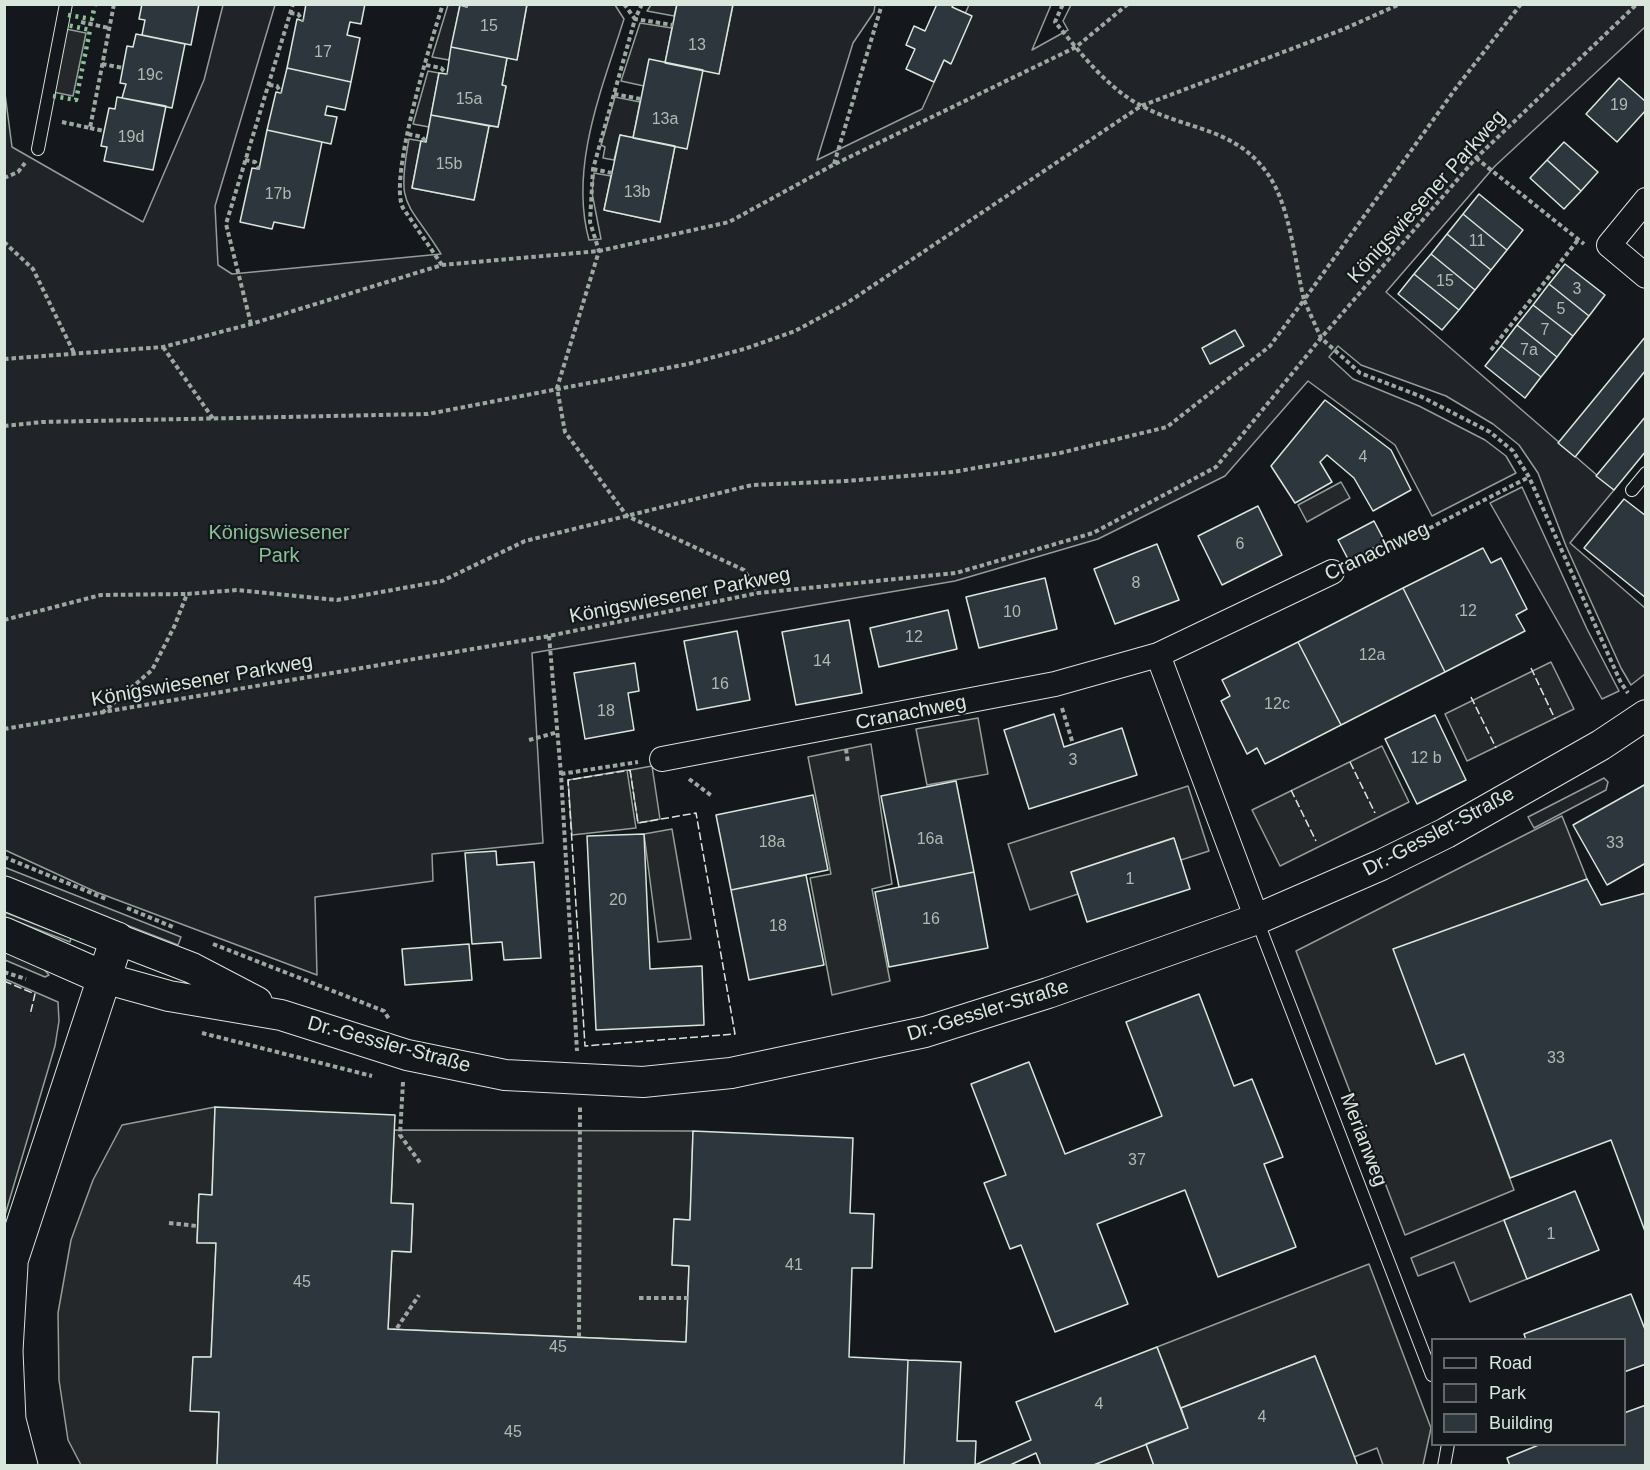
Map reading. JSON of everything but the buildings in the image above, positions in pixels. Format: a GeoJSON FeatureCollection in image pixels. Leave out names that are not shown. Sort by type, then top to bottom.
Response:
{"type":"FeatureCollection","features":[{"type":"Feature","properties":{"kind":"main road","name":"Dr.-Gessler-Straße"},"geometry":{"type":"LineString","coordinates":[[4,893],[117,939]]}},
{"type":"Feature","properties":{"kind":"main road","name":"Dr.-Gessler-Straße"},"geometry":{"type":"LineString","coordinates":[[4,934],[104,978]]}},
{"type":"Feature","properties":{"kind":"main road"},"geometry":{"type":"LineString","coordinates":[[21,1466],[9,1420],[6,1351],[8,1273],[117,939]]}},
{"type":"Feature","properties":{"kind":"street"},"geometry":{"type":"LineString","coordinates":[[1646,200],[1610,245],[1646,276]]}},
{"type":"Feature","properties":{"kind":"street","name":"Cranachweg"},"geometry":{"type":"LineString","coordinates":[[662,759],[1055,684],[1158,655],[1332,572]]}},
{"type":"Feature","properties":{"kind":"street"},"geometry":{"type":"LineString","coordinates":[[1158,655],[1257,919]]}},
{"type":"Feature","properties":{"kind":"street","name":"Dr.-Gessler-Straße"},"geometry":{"type":"LineString","coordinates":[[104,978],[169,996],[281,1015],[407,1055],[505,1075],[643,1082],[691,1079],[876,1045],[926,1032],[1048,993],[1257,919],[1381,865],[1446,833],[1601,744],[1645,716]]}},
{"type":"Feature","properties":{"kind":"street","name":"Dr.-Gessler-Straße"},"geometry":{"type":"LineString","coordinates":[[117,939],[192,968],[281,1015]]}},
{"type":"Feature","properties":{"kind":"lane"},"geometry":{"type":"LineString","coordinates":[[38,149],[66,4]]}},
{"type":"Feature","properties":{"kind":"lane"},"geometry":{"type":"LineString","coordinates":[[1632,490],[1646,473]]}},
{"type":"Feature","properties":{"kind":"lane","name":"Merianweg"},"geometry":{"type":"LineString","coordinates":[[1257,919],[1431,1372]]}},
{"type":"Feature","properties":{"kind":"lane"},"geometry":{"type":"LineString","coordinates":[[1444,1466],[1448,1446]]}},
{"type":"Feature","properties":{"kind":"path"},"geometry":{"type":"LineString","coordinates":[[90,128],[114,4]]}},
{"type":"Feature","properties":{"kind":"path"},"geometry":{"type":"LineString","coordinates":[[252,324],[226,224],[293,4]]}},
{"type":"Feature","properties":{"kind":"path"},"geometry":{"type":"LineString","coordinates":[[442,265],[398,199],[401,167],[408,134],[443,4]]}},
{"type":"Feature","properties":{"kind":"path"},"geometry":{"type":"LineString","coordinates":[[624,4],[635,19],[673,25]]}},
{"type":"Feature","properties":{"kind":"path"},"geometry":{"type":"LineString","coordinates":[[642,4],[635,19],[593,169],[590,222],[599,250],[557,388],[565,432],[627,516],[744,570],[758,593]]}},
{"type":"Feature","properties":{"kind":"path"},"geometry":{"type":"LineString","coordinates":[[834,165],[882,4]]}},
{"type":"Feature","properties":{"kind":"path"},"geometry":{"type":"LineString","coordinates":[[1062,4],[1055,22],[1076,47],[1122,93],[1141,106],[1236,141],[1268,174],[1282,204],[1304,300],[1321,338],[1360,373],[1420,396],[1490,432],[1513,451],[1529,477],[1621,682],[1645,716]]}},
{"type":"Feature","properties":{"kind":"path"},"geometry":{"type":"LineString","coordinates":[[4,359],[163,347],[252,324],[442,265],[599,250],[729,222],[834,165],[1076,47],[1128,4]]}},
{"type":"Feature","properties":{"kind":"path"},"geometry":{"type":"LineString","coordinates":[[4,426],[42,423],[428,414],[688,364],[744,349],[795,331],[847,303],[1141,106],[1344,29],[1400,4]]}},
{"type":"Feature","properties":{"kind":"path"},"geometry":{"type":"LineString","coordinates":[[4,620],[101,595],[187,594],[237,590],[337,600],[442,581],[525,541],[752,484],[846,481],[954,472],[1060,453],[1167,427],[1270,346],[1456,88],[1521,4]]}},
{"type":"Feature","properties":{"kind":"path","name":"Königswiesener Parkweg"},"geometry":{"type":"LineString","coordinates":[[4,729],[549,636],[758,593],[956,573],[1093,533],[1216,467],[1321,338],[1476,158],[1637,4]]}},
{"type":"Feature","properties":{"kind":"path"},"geometry":{"type":"LineString","coordinates":[[290,13],[298,14],[303,21]]}},
{"type":"Feature","properties":{"kind":"path"},"geometry":{"type":"LineString","coordinates":[[63,19],[110,28]]}},
{"type":"Feature","properties":{"kind":"path"},"geometry":{"type":"LineString","coordinates":[[102,64],[123,68]]}},
{"type":"Feature","properties":{"kind":"path"},"geometry":{"type":"LineString","coordinates":[[426,65],[441,68],[447,74]]}},
{"type":"Feature","properties":{"kind":"path"},"geometry":{"type":"LineString","coordinates":[[268,85],[277,86],[281,93]]}},
{"type":"Feature","properties":{"kind":"path"},"geometry":{"type":"LineString","coordinates":[[614,94],[641,99]]}},
{"type":"Feature","properties":{"kind":"path"},"geometry":{"type":"LineString","coordinates":[[44,118],[104,131]]}},
{"type":"Feature","properties":{"kind":"path"},"geometry":{"type":"LineString","coordinates":[[408,134],[422,137],[426,142]]}},
{"type":"Feature","properties":{"kind":"path"},"geometry":{"type":"LineString","coordinates":[[4,178],[18,172],[38,149]]}},
{"type":"Feature","properties":{"kind":"path"},"geometry":{"type":"LineString","coordinates":[[1476,158],[1590,249],[1610,245]]}},
{"type":"Feature","properties":{"kind":"path"},"geometry":{"type":"LineString","coordinates":[[245,160],[255,162],[259,169]]}},
{"type":"Feature","properties":{"kind":"path"},"geometry":{"type":"LineString","coordinates":[[593,169],[612,173]]}},
{"type":"Feature","properties":{"kind":"path"},"geometry":{"type":"LineString","coordinates":[[1491,350],[1578,240]]}},
{"type":"Feature","properties":{"kind":"path"},"geometry":{"type":"LineString","coordinates":[[4,242],[33,269],[75,355]]}},
{"type":"Feature","properties":{"kind":"path"},"geometry":{"type":"LineString","coordinates":[[163,347],[214,420]]}},
{"type":"Feature","properties":{"kind":"path","name":"Cranachweg"},"geometry":{"type":"LineString","coordinates":[[1332,572],[1351,568],[1529,477]]}},
{"type":"Feature","properties":{"kind":"path"},"geometry":{"type":"LineString","coordinates":[[102,714],[153,670],[187,594]]}},
{"type":"Feature","properties":{"kind":"path"},"geometry":{"type":"LineString","coordinates":[[549,636],[561,774],[578,1079]]}},
{"type":"Feature","properties":{"kind":"path"},"geometry":{"type":"LineString","coordinates":[[1055,684],[1074,744]]}},
{"type":"Feature","properties":{"kind":"path"},"geometry":{"type":"LineString","coordinates":[[530,740],[558,732]]}},
{"type":"Feature","properties":{"kind":"path"},"geometry":{"type":"LineString","coordinates":[[561,774],[662,759]]}},
{"type":"Feature","properties":{"kind":"path"},"geometry":{"type":"LineString","coordinates":[[194,1031],[336,1069],[381,1078]]}},
{"type":"Feature","properties":{"kind":"path"},"geometry":{"type":"LineString","coordinates":[[392,1080],[403,1082],[399,1135],[421,1164]]}},
{"type":"Feature","properties":{"kind":"path"},"geometry":{"type":"LineString","coordinates":[[579,1337],[581,1119]]}},
{"type":"Feature","properties":{"kind":"path"},"geometry":{"type":"LineString","coordinates":[[169,1223],[197,1226]]}},
{"type":"Feature","properties":{"kind":"path"},"geometry":{"type":"LineString","coordinates":[[397,1328],[419,1295]]}},
{"type":"Feature","properties":{"kind":"path"},"geometry":{"type":"LineString","coordinates":[[639,1298],[688,1298]]}},
{"type":"Feature","properties":{"kind":"green space","name":"Königswiesener Park"},"geometry":{"type":"Polygon","coordinates":[[[223,5],[275,5],[215,206],[218,265],[232,274],[441,254],[407,202],[404,192],[405,162],[409,139],[421,141],[412,188],[474,200],[489,126],[498,127],[506,87],[502,85],[507,58],[517,59],[527,5],[615,5],[624,19],[598,100],[585,156],[584,212],[589,240],[601,239],[592,193],[594,173],[611,176],[604,210],[660,222],[675,146],[703,70],[719,73],[733,5],[875,5],[874,12],[853,43],[817,160],[922,109],[969,5],[1051,5],[1032,50],[1068,30],[1063,21],[1071,5],[1645,5],[1645,27],[1495,166],[1386,292],[1614,490],[1570,543],[1645,608],[1645,674],[1631,685],[1621,668],[1566,546],[1538,473],[1519,445],[1493,424],[1446,396],[1361,365],[1338,346],[1329,357],[1353,379],[1419,406],[1485,440],[1506,456],[1516,473],[1432,516],[1395,445],[1308,381],[1225,476],[1098,539],[955,581],[532,653],[543,843],[432,854],[433,881],[315,897],[317,975],[96,892],[5,850],[4,86],[12,147],[143,222],[204,80],[223,5]]]}},
{"type":"Feature","properties":{"kind":"green space"},"geometry":{"type":"Polygon","coordinates":[[[448,5],[460,5],[449,60],[432,57],[448,5]]]}},
{"type":"Feature","properties":{"kind":"green space"},"geometry":{"type":"Polygon","coordinates":[[[651,5],[677,5],[674,16],[647,11],[651,5]]]}},
{"type":"Feature","properties":{"kind":"green space"},"geometry":{"type":"Polygon","coordinates":[[[640,23],[672,28],[665,63],[644,86],[621,81],[640,23]]]}},
{"type":"Feature","properties":{"kind":"green space"},"geometry":{"type":"Polygon","coordinates":[[[428,71],[439,73],[429,127],[413,124],[428,71]]]}},
{"type":"Feature","properties":{"kind":"green space"},"geometry":{"type":"Polygon","coordinates":[[[615,97],[640,102],[633,138],[620,135],[614,160],[603,158],[605,147],[601,145],[615,97]]]}},
{"type":"Feature","properties":{"kind":"green space"},"geometry":{"type":"Polygon","coordinates":[[[1522,487],[1587,629],[1619,691],[1602,699],[1490,503],[1522,487]]]}},
{"type":"Feature","properties":{"kind":"green space"},"geometry":{"type":"Polygon","coordinates":[[[1604,778],[1608,782],[1606,790],[1534,828],[1528,817],[1604,778]]]}},
{"type":"Feature","properties":{"kind":"green space"},"geometry":{"type":"Polygon","coordinates":[[[4,867],[181,937],[178,945],[5,878],[4,867]]]}},
{"type":"Feature","properties":{"kind":"green space"},"geometry":{"type":"Polygon","coordinates":[[[4,912],[71,938],[70,942],[5,917],[4,912]]]}},
{"type":"Feature","properties":{"kind":"green space"},"geometry":{"type":"Polygon","coordinates":[[[4,949],[42,967],[49,975],[45,977],[5,960],[4,949]]]}},
{"type":"Feature","properties":{"kind":"green space"},"geometry":{"type":"Polygon","coordinates":[[[5,979],[58,1002],[59,1021],[55,1046],[5,1215],[5,979]]]}},
{"type":"Feature","properties":{"kind":"shaded area"},"geometry":{"type":"Polygon","coordinates":[[[66,29],[86,33],[73,96],[53,92],[66,29]]]}},
{"type":"Feature","properties":{"kind":"shaded area"},"geometry":{"type":"Polygon","coordinates":[[[1341,482],[1350,498],[1307,522],[1298,505],[1341,482]]]}},
{"type":"Feature","properties":{"kind":"shaded area"},"geometry":{"type":"Polygon","coordinates":[[[1551,662],[1574,709],[1467,761],[1445,714],[1551,662]]]}},
{"type":"Feature","properties":{"kind":"shaded area"},"geometry":{"type":"Polygon","coordinates":[[[978,718],[988,774],[927,785],[916,729],[978,718]]]}},
{"type":"Feature","properties":{"kind":"shaded area"},"geometry":{"type":"Polygon","coordinates":[[[871,744],[892,884],[872,889],[890,981],[832,995],[810,878],[831,874],[808,757],[871,744]]]}},
{"type":"Feature","properties":{"kind":"shaded area"},"geometry":{"type":"Polygon","coordinates":[[[1382,746],[1409,802],[1280,866],[1252,810],[1382,746]]]}},
{"type":"Feature","properties":{"kind":"shaded area"},"geometry":{"type":"Polygon","coordinates":[[[652,766],[660,819],[638,823],[630,770],[652,766]]]}},
{"type":"Feature","properties":{"kind":"shaded area"},"geometry":{"type":"Polygon","coordinates":[[[627,770],[636,828],[572,835],[568,780],[627,770]]]}},
{"type":"Feature","properties":{"kind":"shaded area"},"geometry":{"type":"Polygon","coordinates":[[[1188,786],[1209,851],[1181,860],[1173,838],[1071,872],[1078,894],[1030,910],[1008,844],[1188,786]]]}},
{"type":"Feature","properties":{"kind":"shaded area"},"geometry":{"type":"Polygon","coordinates":[[[1562,816],[1587,879],[1436,1064],[1464,1054],[1514,1190],[1405,1235],[1296,951],[1562,816]]]}},
{"type":"Feature","properties":{"kind":"shaded area"},"geometry":{"type":"Polygon","coordinates":[[[672,829],[691,939],[658,942],[644,834],[672,829]]]}},
{"type":"Feature","properties":{"kind":"shaded area"},"geometry":{"type":"Polygon","coordinates":[[[215,1107],[212,1195],[199,1195],[197,1242],[216,1243],[211,1357],[193,1357],[191,1410],[219,1412],[217,1465],[81,1465],[68,1440],[59,1380],[58,1313],[71,1240],[93,1180],[122,1125],[215,1107]]]}},
{"type":"Feature","properties":{"kind":"shaded area"},"geometry":{"type":"Polygon","coordinates":[[[394,1130],[693,1131],[690,1220],[674,1219],[672,1265],[689,1266],[686,1342],[388,1329],[392,1251],[411,1252],[413,1204],[391,1203],[394,1130]]]}},
{"type":"Feature","properties":{"kind":"shaded area"},"geometry":{"type":"Polygon","coordinates":[[[1504,1220],[1527,1279],[1470,1302],[1454,1262],[1418,1276],[1411,1258],[1504,1220]]]}},
{"type":"Feature","properties":{"kind":"shaded area"},"geometry":{"type":"Polygon","coordinates":[[[1369,1264],[1431,1428],[1423,1465],[1383,1465],[1377,1448],[1354,1457],[1315,1356],[1181,1408],[1157,1347],[1369,1264]]]}},
{"type":"Feature","properties":{"kind":"shaded area"},"geometry":{"type":"Polygon","coordinates":[[[1146,1444],[1154,1465],[1091,1466],[1146,1444]]]}},
{"type":"Feature","properties":{"kind":"hedge"},"geometry":{"type":"LineString","coordinates":[[68,15],[92,19],[95,4]]}},
{"type":"Feature","properties":{"kind":"hedge"},"geometry":{"type":"LineString","coordinates":[[53,96],[76,100],[90,30],[67,25]]}},
{"type":"Feature","properties":{"kind":"fence"},"geometry":{"type":"LineString","coordinates":[[1531,668],[1555,719]]}},
{"type":"Feature","properties":{"kind":"fence"},"geometry":{"type":"LineString","coordinates":[[1471,697],[1496,748]]}},
{"type":"Feature","properties":{"kind":"fence"},"geometry":{"type":"LineString","coordinates":[[1350,762],[1375,813]]}},
{"type":"Feature","properties":{"kind":"fence"},"geometry":{"type":"LineString","coordinates":[[630,770],[638,823],[696,813],[735,1034],[585,1046],[568,780],[630,770]]}},
{"type":"Feature","properties":{"kind":"fence"},"geometry":{"type":"LineString","coordinates":[[1291,790],[1316,841]]}},
{"type":"Feature","properties":{"kind":"fence"},"geometry":{"type":"LineString","coordinates":[[4,981],[35,994],[30,1015]]}}]}
